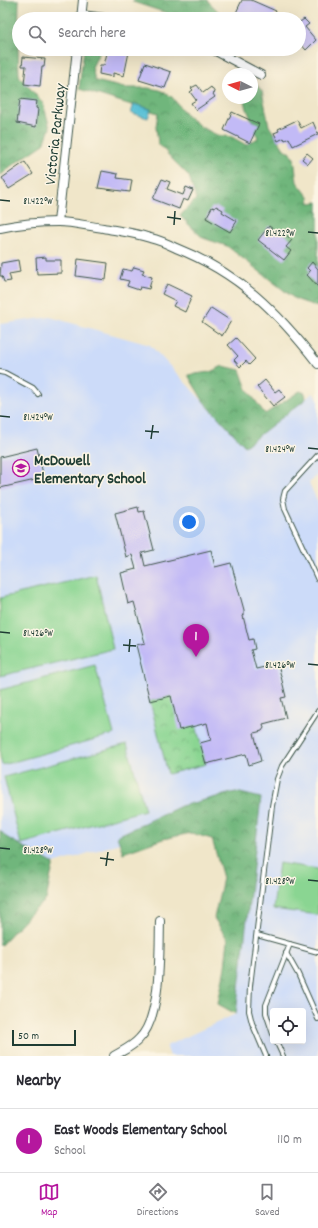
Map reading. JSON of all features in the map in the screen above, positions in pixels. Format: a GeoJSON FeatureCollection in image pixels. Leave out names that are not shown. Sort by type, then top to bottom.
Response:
{"type":"FeatureCollection","features":[{"type":"Feature","properties":{"kind":"street"},"geometry":{"type":"LineString","coordinates":[[82,12],[83,0]]}},
{"type":"Feature","properties":{"kind":"street","name":"Victoria Parkway"},"geometry":{"type":"LineString","coordinates":[[58,222],[76,56]]}},
{"type":"Feature","properties":{"kind":"street"},"geometry":{"type":"LineString","coordinates":[[225,56],[261,75]]}},
{"type":"Feature","properties":{"kind":"street"},"geometry":{"type":"LineString","coordinates":[[0,228],[58,222],[131,232],[152,238],[193,255],[232,277],[261,300],[284,322],[318,364]]}},
{"type":"Feature","properties":{"kind":"street"},"geometry":{"type":"LineString","coordinates":[[114,1056],[129,1048],[140,1039],[148,1027],[154,1006],[158,976],[160,921]]}},
{"type":"Feature","properties":{"kind":"lane"},"geometry":{"type":"LineString","coordinates":[[0,372],[33,388],[38,394]]}},
{"type":"Feature","properties":{"kind":"lane"},"geometry":{"type":"LineString","coordinates":[[318,455],[285,491],[283,499],[286,509],[318,580]]}},
{"type":"Feature","properties":{"kind":"lane"},"geometry":{"type":"LineString","coordinates":[[266,1056],[252,1023],[249,1011],[250,986],[272,806],[277,779],[282,766],[318,711]]}},
{"type":"Feature","properties":{"kind":"lane"},"geometry":{"type":"LineString","coordinates":[[257,934],[318,952]]}},
{"type":"Feature","properties":{"kind":"lane"},"geometry":{"type":"LineString","coordinates":[[270,1025],[266,1013],[266,1005],[290,944]]}},
{"type":"Feature","properties":{"kind":"lane"},"geometry":{"type":"LineString","coordinates":[[286,953],[298,974],[318,1019]]}},
{"type":"Feature","properties":{"kind":"lane"},"geometry":{"type":"LineString","coordinates":[[277,1044],[283,1056]]}},
{"type":"Feature","properties":{"kind":"shaded area"},"geometry":{"type":"Polygon","coordinates":[[[50,317],[150,345],[245,446],[313,393],[318,398],[318,474],[309,483],[318,502],[318,1056],[170,1056],[166,1046],[236,1014],[261,798],[54,864],[3,841],[0,835],[0,324],[50,317]]]}},
{"type":"Feature","properties":{"kind":"green space"},"geometry":{"type":"Polygon","coordinates":[[[0,0],[19,0],[19,12],[12,12],[12,56],[18,56],[19,76],[43,103],[50,128],[44,144],[11,166],[0,176],[0,0]]]}},
{"type":"Feature","properties":{"kind":"green space"},"geometry":{"type":"Polygon","coordinates":[[[133,0],[207,0],[219,12],[164,12],[133,2],[133,0]]]}},
{"type":"Feature","properties":{"kind":"green space"},"geometry":{"type":"Polygon","coordinates":[[[83,56],[98,56],[92,67],[95,81],[125,88],[148,88],[160,90],[172,97],[186,115],[201,127],[217,135],[232,137],[246,145],[258,138],[245,104],[258,104],[258,87],[262,91],[269,126],[284,149],[294,158],[297,182],[309,197],[310,203],[318,202],[318,307],[295,299],[227,246],[203,238],[180,216],[196,199],[189,176],[158,143],[156,127],[158,113],[79,89],[83,56]]]}},
{"type":"Feature","properties":{"kind":"green space"},"geometry":{"type":"Polygon","coordinates":[[[223,366],[240,370],[247,389],[265,414],[300,391],[305,393],[306,399],[245,446],[204,402],[188,375],[210,372],[223,366]]]}},
{"type":"Feature","properties":{"kind":"green space"},"geometry":{"type":"Polygon","coordinates":[[[96,575],[113,649],[0,676],[0,598],[96,575]]]}},
{"type":"Feature","properties":{"kind":"green space"},"geometry":{"type":"Polygon","coordinates":[[[95,665],[114,734],[2,765],[0,756],[0,690],[95,665]]]}},
{"type":"Feature","properties":{"kind":"green space"},"geometry":{"type":"Polygon","coordinates":[[[171,696],[196,725],[206,764],[168,774],[150,701],[171,696]]]}},
{"type":"Feature","properties":{"kind":"green space"},"geometry":{"type":"Polygon","coordinates":[[[127,744],[145,810],[21,844],[4,777],[127,744]]]}},
{"type":"Feature","properties":{"kind":"green space"},"geometry":{"type":"Polygon","coordinates":[[[236,792],[261,798],[236,1014],[218,1004],[225,967],[228,940],[214,918],[223,878],[212,839],[191,833],[163,839],[123,853],[117,836],[181,806],[236,792]]]}},
{"type":"Feature","properties":{"kind":"green space"},"geometry":{"type":"Polygon","coordinates":[[[0,830],[6,837],[54,864],[46,900],[29,915],[0,946],[0,830]]]}},
{"type":"Feature","properties":{"kind":"green space"},"geometry":{"type":"Polygon","coordinates":[[[279,863],[318,869],[318,915],[273,909],[279,863]]]}},
{"type":"Feature","properties":{"kind":"water"},"geometry":{"type":"Polygon","coordinates":[[[134,104],[151,109],[148,118],[131,113],[134,104]]]}},
{"type":"Feature","properties":{"kind":"building"},"geometry":{"type":"Polygon","coordinates":[[[242,0],[251,0],[276,11],[276,12],[236,12],[242,0]]]}},
{"type":"Feature","properties":{"kind":"building"},"geometry":{"type":"Polygon","coordinates":[[[306,28],[316,40],[306,50],[306,28]]]}},
{"type":"Feature","properties":{"kind":"building"},"geometry":{"type":"Polygon","coordinates":[[[106,56],[128,56],[124,76],[113,73],[113,77],[99,74],[100,65],[104,65],[106,56]]]}},
{"type":"Feature","properties":{"kind":"building"},"geometry":{"type":"Polygon","coordinates":[[[23,57],[45,59],[44,67],[42,67],[40,86],[24,84],[26,66],[22,66],[23,57]]]}},
{"type":"Feature","properties":{"kind":"building"},"geometry":{"type":"Polygon","coordinates":[[[145,63],[171,72],[165,88],[139,80],[145,63]]]}},
{"type":"Feature","properties":{"kind":"building"},"geometry":{"type":"Polygon","coordinates":[[[197,85],[203,93],[211,87],[215,93],[213,94],[215,97],[196,110],[191,103],[196,100],[190,92],[193,90],[191,88],[197,85]]]}},
{"type":"Feature","properties":{"kind":"building"},"geometry":{"type":"Polygon","coordinates":[[[20,99],[37,101],[36,108],[38,109],[36,127],[17,123],[20,99]]]}},
{"type":"Feature","properties":{"kind":"building"},"geometry":{"type":"Polygon","coordinates":[[[232,112],[259,124],[250,143],[224,130],[232,112]]]}},
{"type":"Feature","properties":{"kind":"building"},"geometry":{"type":"Polygon","coordinates":[[[297,120],[301,128],[313,122],[318,134],[293,146],[289,138],[285,140],[284,138],[278,141],[274,133],[279,131],[278,129],[297,120]]]}},
{"type":"Feature","properties":{"kind":"building"},"geometry":{"type":"Polygon","coordinates":[[[307,153],[313,158],[308,164],[302,159],[307,153]]]}},
{"type":"Feature","properties":{"kind":"building"},"geometry":{"type":"Polygon","coordinates":[[[25,162],[33,174],[9,189],[2,178],[25,162]]]}},
{"type":"Feature","properties":{"kind":"building"},"geometry":{"type":"Polygon","coordinates":[[[102,171],[118,174],[117,178],[132,180],[130,192],[98,188],[102,171]]]}},
{"type":"Feature","properties":{"kind":"building"},"geometry":{"type":"Polygon","coordinates":[[[162,179],[170,182],[167,189],[183,195],[186,187],[193,190],[188,201],[183,199],[179,209],[153,199],[162,179]]]}},
{"type":"Feature","properties":{"kind":"building"},"geometry":{"type":"Polygon","coordinates":[[[216,206],[223,210],[222,212],[237,221],[230,232],[206,218],[212,207],[215,208],[216,206]]]}},
{"type":"Feature","properties":{"kind":"building"},"geometry":{"type":"Polygon","coordinates":[[[269,226],[278,233],[280,230],[292,240],[286,247],[291,251],[284,260],[258,240],[269,226]]]}},
{"type":"Feature","properties":{"kind":"building"},"geometry":{"type":"Polygon","coordinates":[[[46,257],[46,260],[61,260],[61,273],[37,274],[36,258],[46,257]]]}},
{"type":"Feature","properties":{"kind":"building"},"geometry":{"type":"Polygon","coordinates":[[[78,259],[108,263],[106,280],[76,276],[78,259]]]}},
{"type":"Feature","properties":{"kind":"building"},"geometry":{"type":"Polygon","coordinates":[[[18,260],[20,272],[9,274],[11,281],[4,282],[2,276],[0,276],[1,263],[18,260]]]}},
{"type":"Feature","properties":{"kind":"building"},"geometry":{"type":"Polygon","coordinates":[[[312,262],[318,269],[318,287],[307,275],[310,271],[307,268],[312,262]]]}},
{"type":"Feature","properties":{"kind":"building"},"geometry":{"type":"Polygon","coordinates":[[[134,267],[144,270],[142,274],[152,277],[149,289],[140,287],[139,290],[127,286],[129,281],[120,279],[123,269],[132,271],[134,267]]]}},
{"type":"Feature","properties":{"kind":"building"},"geometry":{"type":"Polygon","coordinates":[[[167,284],[192,296],[185,312],[173,306],[176,301],[162,294],[167,284]]]}},
{"type":"Feature","properties":{"kind":"building"},"geometry":{"type":"Polygon","coordinates":[[[211,308],[231,321],[222,336],[202,322],[211,308]]]}},
{"type":"Feature","properties":{"kind":"building"},"geometry":{"type":"Polygon","coordinates":[[[236,338],[255,359],[249,365],[246,361],[240,367],[234,360],[238,356],[228,345],[236,338]]]}},
{"type":"Feature","properties":{"kind":"building"},"geometry":{"type":"Polygon","coordinates":[[[265,380],[275,392],[279,389],[285,397],[273,406],[257,387],[265,380]]]}},
{"type":"Feature","properties":{"kind":"building","name":"McDowell Elementary School"},"geometry":{"type":"Polygon","coordinates":[[[37,448],[44,478],[0,488],[0,457],[37,448]]]}},
{"type":"Feature","properties":{"kind":"building"},"geometry":{"type":"Polygon","coordinates":[[[138,507],[139,512],[144,511],[154,550],[142,553],[145,566],[211,550],[215,567],[231,563],[244,610],[243,616],[249,640],[253,639],[255,649],[251,650],[256,669],[278,664],[286,697],[281,698],[286,718],[263,724],[264,728],[262,731],[254,733],[261,761],[249,765],[246,754],[206,764],[200,743],[211,740],[207,723],[179,730],[171,696],[150,701],[136,645],[145,643],[134,602],[128,604],[121,573],[136,569],[132,555],[126,557],[115,513],[138,507]]]}},
{"type":"Feature","properties":{"kind":"place","name":"McDowell Elementary School"},"geometry":{"type":"Point","coordinates":[21,468]}},
{"type":"Feature","properties":{"kind":"place","name":"East Woods Elementary School"},"geometry":{"type":"Point","coordinates":[196,657]}}]}
